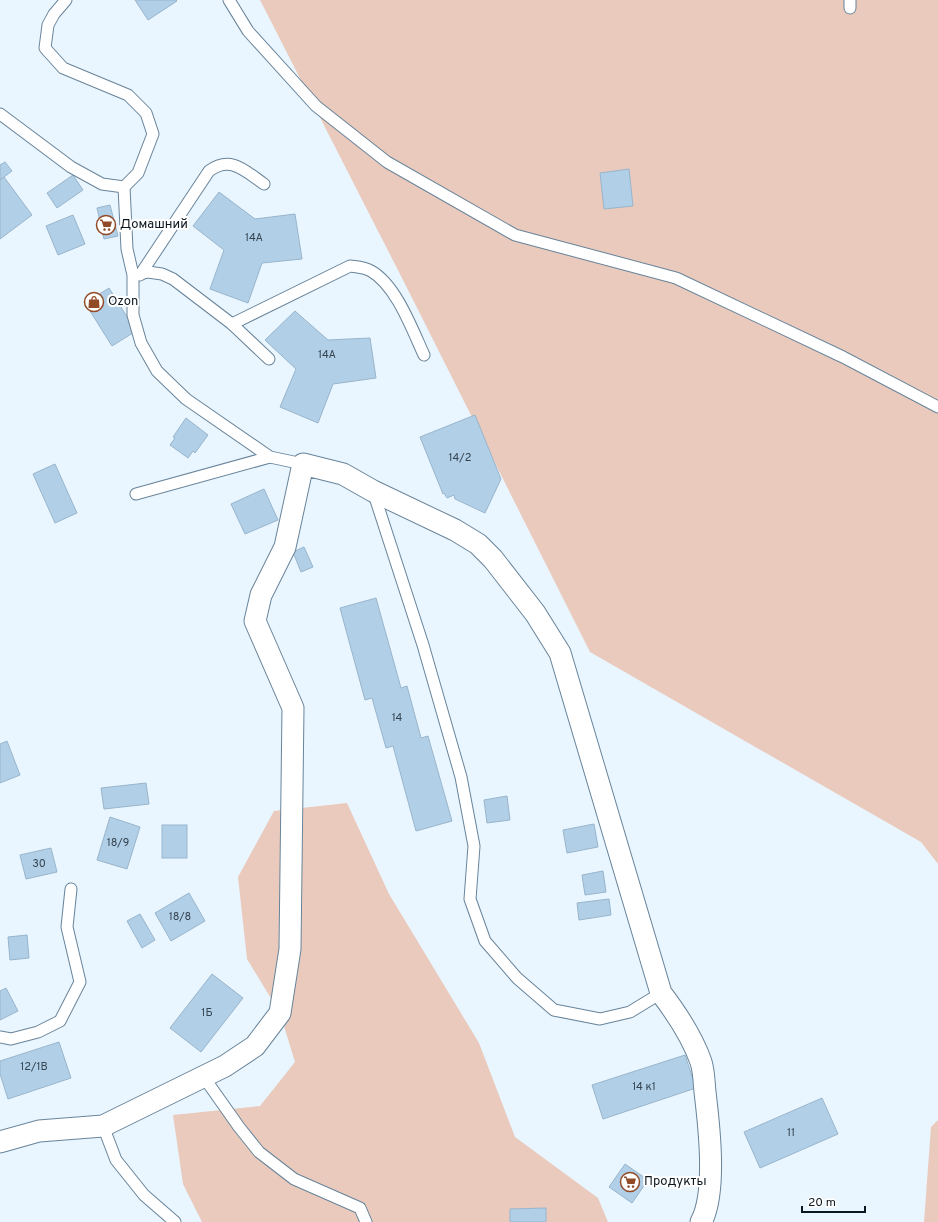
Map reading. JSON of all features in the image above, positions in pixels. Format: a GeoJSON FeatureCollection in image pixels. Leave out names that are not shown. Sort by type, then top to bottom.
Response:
{"type":"FeatureCollection","features":[{"type":"Feature","properties":{"kind":"street"},"geometry":{"type":"LineString","coordinates":[[0,1142],[39,1131],[103,1126],[225,1066],[255,1046],[280,1013],[290,949],[293,708],[255,621],[260,595],[285,547],[303,464],[343,474],[373,491],[455,530],[478,544],[493,559],[534,613],[560,653],[661,993],[684,1025],[701,1062],[710,1132],[710,1191],[705,1215],[701,1222]]}},
{"type":"Feature","properties":{"kind":"lane"},"geometry":{"type":"LineString","coordinates":[[66,0],[54,14],[48,25],[45,48],[63,68],[128,94],[146,113],[153,134],[138,173],[124,187],[127,249],[136,275],[133,316],[141,343],[157,371],[186,399],[270,457],[303,464]]}},
{"type":"Feature","properties":{"kind":"lane"},"geometry":{"type":"LineString","coordinates":[[229,0],[248,31],[316,106],[387,162],[515,235],[676,278],[843,357],[938,407]]}},
{"type":"Feature","properties":{"kind":"lane"},"geometry":{"type":"LineString","coordinates":[[0,114],[72,167],[102,184],[124,187]]}},
{"type":"Feature","properties":{"kind":"lane"},"geometry":{"type":"LineString","coordinates":[[136,275],[209,171],[216,166],[233,164],[264,184]]}},
{"type":"Feature","properties":{"kind":"lane"},"geometry":{"type":"LineString","coordinates":[[232,324],[350,266],[361,267],[371,271],[393,292],[424,355]]}},
{"type":"Feature","properties":{"kind":"lane"},"geometry":{"type":"LineString","coordinates":[[136,275],[148,272],[162,274],[172,279],[232,324],[269,359]]}},
{"type":"Feature","properties":{"kind":"lane"},"geometry":{"type":"LineString","coordinates":[[136,494],[270,457]]}},
{"type":"Feature","properties":{"kind":"lane"},"geometry":{"type":"LineString","coordinates":[[373,491],[423,646],[461,777],[474,846],[470,899],[485,941],[517,978],[554,1010],[600,1019],[630,1012],[661,993]]}},
{"type":"Feature","properties":{"kind":"lane"},"geometry":{"type":"LineString","coordinates":[[0,1037],[11,1039],[38,1032],[60,1021],[80,982],[67,926],[71,889]]}},
{"type":"Feature","properties":{"kind":"lane"},"geometry":{"type":"LineString","coordinates":[[203,1076],[239,1127],[259,1152],[294,1179],[360,1208],[366,1222]]}},
{"type":"Feature","properties":{"kind":"lane"},"geometry":{"type":"LineString","coordinates":[[103,1126],[116,1160],[144,1195],[175,1222]]}},
{"type":"Feature","properties":{"kind":"shaded area"},"geometry":{"type":"Polygon","coordinates":[[[260,0],[938,0],[938,864],[921,842],[590,652],[260,0]]]}},
{"type":"Feature","properties":{"kind":"shaded area"},"geometry":{"type":"Polygon","coordinates":[[[347,803],[389,894],[479,1043],[515,1137],[598,1198],[608,1222],[202,1222],[183,1184],[173,1115],[260,1106],[295,1062],[280,1013],[247,959],[238,877],[274,811],[347,803]]]}},
{"type":"Feature","properties":{"kind":"shaded area"},"geometry":{"type":"Polygon","coordinates":[[[938,1120],[938,1222],[924,1222],[931,1127],[938,1120]]]}},
{"type":"Feature","properties":{"kind":"building"},"geometry":{"type":"Polygon","coordinates":[[[135,0],[176,0],[177,1],[148,20],[135,0]]]}},
{"type":"Feature","properties":{"kind":"building"},"geometry":{"type":"Polygon","coordinates":[[[5,162],[12,171],[0,180],[0,165],[5,162]]]}},
{"type":"Feature","properties":{"kind":"building"},"geometry":{"type":"Polygon","coordinates":[[[629,169],[633,206],[604,209],[600,173],[629,169]]]}},
{"type":"Feature","properties":{"kind":"building"},"geometry":{"type":"Polygon","coordinates":[[[73,175],[83,190],[57,208],[47,193],[73,175]]]}},
{"type":"Feature","properties":{"kind":"building"},"geometry":{"type":"Polygon","coordinates":[[[4,177],[32,215],[0,239],[0,180],[4,177]]]}},
{"type":"Feature","properties":{"kind":"building"},"geometry":{"type":"Polygon","coordinates":[[[219,192],[255,219],[295,214],[302,259],[262,263],[248,303],[210,289],[224,250],[193,226],[219,192]]]}},
{"type":"Feature","properties":{"kind":"building"},"geometry":{"type":"Polygon","coordinates":[[[110,205],[118,236],[104,239],[97,208],[110,205]]]}},
{"type":"Feature","properties":{"kind":"building"},"geometry":{"type":"Polygon","coordinates":[[[73,215],[85,244],[58,255],[46,226],[73,215]]]}},
{"type":"Feature","properties":{"kind":"building"},"geometry":{"type":"Polygon","coordinates":[[[109,288],[136,331],[112,346],[85,303],[109,288]]]}},
{"type":"Feature","properties":{"kind":"building"},"geometry":{"type":"Polygon","coordinates":[[[295,311],[328,340],[370,338],[376,378],[333,384],[318,423],[280,407],[296,369],[265,340],[295,311]]]}},
{"type":"Feature","properties":{"kind":"building"},"geometry":{"type":"Polygon","coordinates":[[[475,415],[501,479],[485,513],[455,499],[454,495],[447,498],[444,493],[443,494],[420,437],[475,415]]]}},
{"type":"Feature","properties":{"kind":"building"},"geometry":{"type":"Polygon","coordinates":[[[186,418],[208,435],[195,453],[193,451],[188,458],[170,445],[175,438],[173,437],[186,418]]]}},
{"type":"Feature","properties":{"kind":"building"},"geometry":{"type":"Polygon","coordinates":[[[55,464],[77,513],[55,523],[33,474],[55,464]]]}},
{"type":"Feature","properties":{"kind":"building"},"geometry":{"type":"Polygon","coordinates":[[[264,489],[278,520],[245,534],[231,504],[264,489]]]}},
{"type":"Feature","properties":{"kind":"building"},"geometry":{"type":"Polygon","coordinates":[[[304,547],[313,567],[301,572],[293,552],[304,547]]]}},
{"type":"Feature","properties":{"kind":"building"},"geometry":{"type":"Polygon","coordinates":[[[376,598],[401,688],[407,686],[421,738],[428,736],[452,821],[416,831],[393,746],[386,748],[372,698],[365,700],[340,608],[376,598]]]}},
{"type":"Feature","properties":{"kind":"building"},"geometry":{"type":"Polygon","coordinates":[[[7,741],[20,775],[0,783],[0,744],[7,741]]]}},
{"type":"Feature","properties":{"kind":"building"},"geometry":{"type":"Polygon","coordinates":[[[146,783],[149,804],[104,809],[101,788],[146,783]]]}},
{"type":"Feature","properties":{"kind":"building"},"geometry":{"type":"Polygon","coordinates":[[[507,796],[510,820],[487,823],[484,800],[507,796]]]}},
{"type":"Feature","properties":{"kind":"building"},"geometry":{"type":"Polygon","coordinates":[[[110,817],[140,827],[127,869],[97,860],[110,817]]]}},
{"type":"Feature","properties":{"kind":"building"},"geometry":{"type":"Polygon","coordinates":[[[594,824],[598,847],[567,853],[563,830],[594,824]]]}},
{"type":"Feature","properties":{"kind":"building"},"geometry":{"type":"Polygon","coordinates":[[[162,825],[187,825],[187,858],[162,858],[162,825]]]}},
{"type":"Feature","properties":{"kind":"building"},"geometry":{"type":"Polygon","coordinates":[[[51,848],[57,872],[26,879],[20,855],[51,848]]]}},
{"type":"Feature","properties":{"kind":"building"},"geometry":{"type":"Polygon","coordinates":[[[603,871],[606,892],[585,895],[582,875],[603,871]]]}},
{"type":"Feature","properties":{"kind":"building"},"geometry":{"type":"Polygon","coordinates":[[[189,893],[205,921],[171,941],[155,913],[189,893]]]}},
{"type":"Feature","properties":{"kind":"building"},"geometry":{"type":"Polygon","coordinates":[[[609,899],[611,915],[579,920],[577,903],[609,899]]]}},
{"type":"Feature","properties":{"kind":"building"},"geometry":{"type":"Polygon","coordinates":[[[140,914],[155,940],[142,948],[127,921],[140,914]]]}},
{"type":"Feature","properties":{"kind":"building"},"geometry":{"type":"Polygon","coordinates":[[[27,935],[29,958],[10,960],[8,937],[27,935]]]}},
{"type":"Feature","properties":{"kind":"building"},"geometry":{"type":"Polygon","coordinates":[[[212,974],[243,998],[201,1052],[170,1028],[212,974]]]}},
{"type":"Feature","properties":{"kind":"building"},"geometry":{"type":"Polygon","coordinates":[[[6,988],[18,1011],[0,1020],[0,991],[6,988]]]}},
{"type":"Feature","properties":{"kind":"building"},"geometry":{"type":"Polygon","coordinates":[[[59,1042],[71,1078],[8,1099],[0,1074],[0,1061],[59,1042]]]}},
{"type":"Feature","properties":{"kind":"building"},"geometry":{"type":"Polygon","coordinates":[[[685,1055],[696,1088],[603,1119],[592,1085],[685,1055]]]}},
{"type":"Feature","properties":{"kind":"building"},"geometry":{"type":"Polygon","coordinates":[[[822,1098],[838,1134],[760,1168],[744,1132],[822,1098]]]}},
{"type":"Feature","properties":{"kind":"building"},"geometry":{"type":"Polygon","coordinates":[[[625,1164],[648,1180],[632,1203],[609,1187],[625,1164]]]}},
{"type":"Feature","properties":{"kind":"building"},"geometry":{"type":"Polygon","coordinates":[[[546,1208],[546,1222],[510,1222],[510,1209],[546,1208]]]}},
{"type":"Feature","properties":{"kind":"place","name":"Домашний"},"geometry":{"type":"Point","coordinates":[106,225]}},
{"type":"Feature","properties":{"kind":"place","name":"Ozon"},"geometry":{"type":"Point","coordinates":[94,302]}},
{"type":"Feature","properties":{"kind":"place","name":"Продукты"},"geometry":{"type":"Point","coordinates":[630,1182]}}]}
